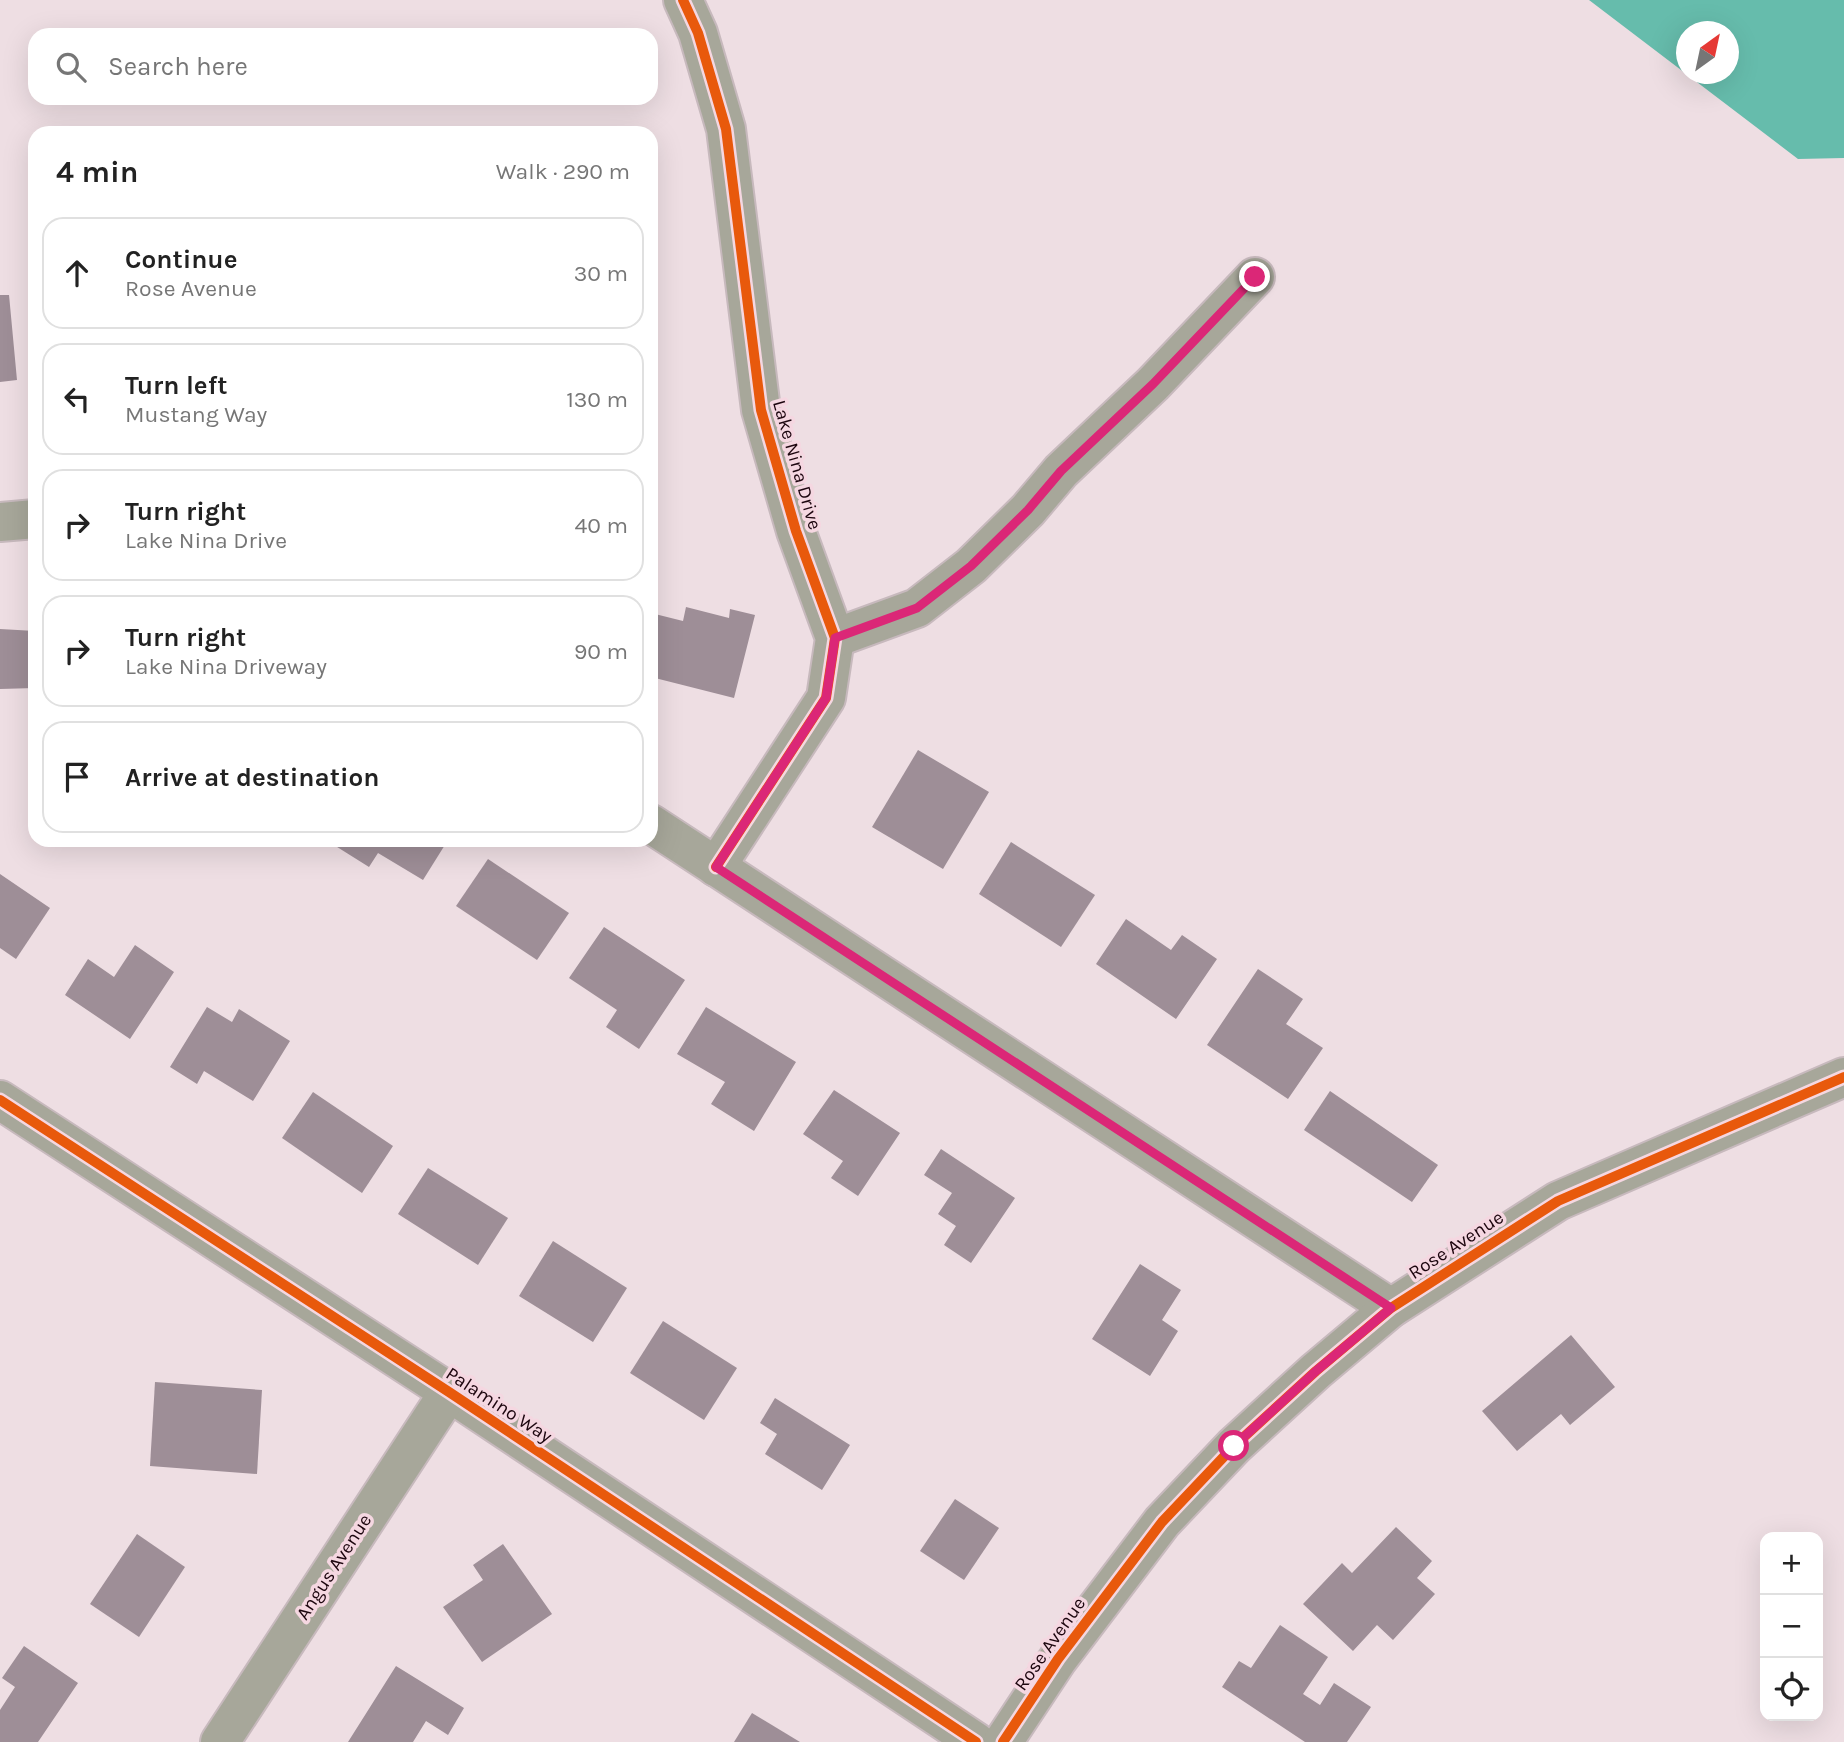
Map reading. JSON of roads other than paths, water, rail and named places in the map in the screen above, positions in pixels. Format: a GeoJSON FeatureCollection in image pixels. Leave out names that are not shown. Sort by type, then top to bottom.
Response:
{"type":"FeatureCollection","features":[{"type":"Feature","properties":{"kind":"street","name":"Lake Nina Drive"},"geometry":{"type":"LineString","coordinates":[[683,0],[698,33],[726,129],[761,410],[796,531],[835,638],[826,698],[716,867]]}},
{"type":"Feature","properties":{"kind":"street"},"geometry":{"type":"LineString","coordinates":[[835,638],[917,608],[971,566],[1028,510],[1061,471],[1153,384],[1255,277]]}},
{"type":"Feature","properties":{"kind":"street"},"geometry":{"type":"LineString","coordinates":[[0,522],[28,520]]}},
{"type":"Feature","properties":{"kind":"street"},"geometry":{"type":"LineString","coordinates":[[658,829],[1391,1308]]}},
{"type":"Feature","properties":{"kind":"street","name":"Rose Avenue"},"geometry":{"type":"LineString","coordinates":[[1003,1742],[1058,1659],[1162,1522],[1234,1446],[1316,1371],[1391,1308],[1558,1201],[1844,1077]]}},
{"type":"Feature","properties":{"kind":"street","name":"Palamino Way"},"geometry":{"type":"LineString","coordinates":[[0,1100],[449,1392],[976,1742]]}},
{"type":"Feature","properties":{"kind":"street","name":"Angus Avenue"},"geometry":{"type":"LineString","coordinates":[[220,1742],[449,1392]]}}]}
